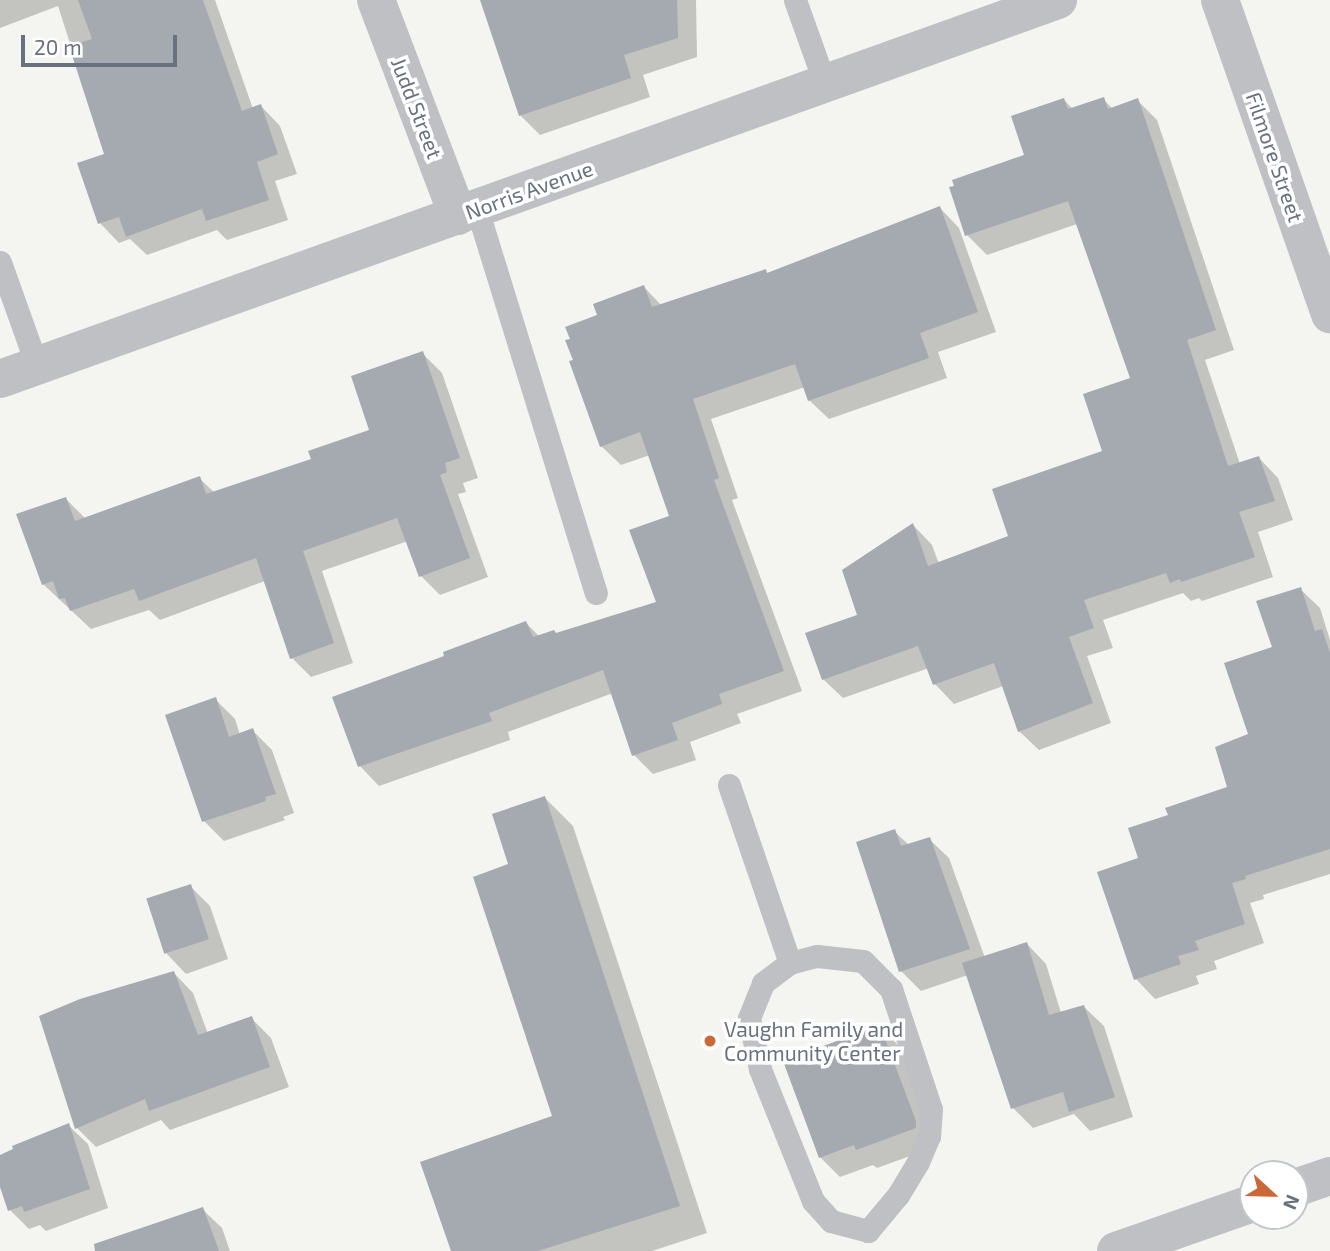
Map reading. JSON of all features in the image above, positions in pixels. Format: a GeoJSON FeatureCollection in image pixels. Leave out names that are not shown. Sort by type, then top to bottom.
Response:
{"type":"FeatureCollection","features":[{"type":"Feature","properties":{"kind":"street","name":"Judd Street"},"geometry":{"type":"LineString","coordinates":[[376,0],[467,213]]}},
{"type":"Feature","properties":{"kind":"street","name":"Norris Avenue"},"geometry":{"type":"LineString","coordinates":[[0,379],[1058,0]]}},
{"type":"Feature","properties":{"kind":"street","name":"Filmore Street"},"geometry":{"type":"LineString","coordinates":[[1220,0],[1330,314]]}},
{"type":"Feature","properties":{"kind":"street"},"geometry":{"type":"LineString","coordinates":[[1309,1183],[1330,1176]]}},
{"type":"Feature","properties":{"kind":"street"},"geometry":{"type":"LineString","coordinates":[[1116,1251],[1239,1208]]}},
{"type":"Feature","properties":{"kind":"lane"},"geometry":{"type":"LineString","coordinates":[[795,0],[825,84]]}},
{"type":"Feature","properties":{"kind":"lane"},"geometry":{"type":"LineString","coordinates":[[467,213],[596,593]]}},
{"type":"Feature","properties":{"kind":"lane"},"geometry":{"type":"LineString","coordinates":[[0,262],[37,366]]}},
{"type":"Feature","properties":{"kind":"lane"},"geometry":{"type":"LineString","coordinates":[[729,785],[790,963]]}},
{"type":"Feature","properties":{"kind":"lane"},"geometry":{"type":"LineString","coordinates":[[817,956],[863,961],[891,989],[931,1110],[929,1136],[918,1162],[871,1241],[831,1221],[813,1201],[760,1069],[749,1018],[763,983],[790,963],[817,956]]}},
{"type":"Feature","properties":{"kind":"building"},"geometry":{"type":"Polygon","coordinates":[[[78,0],[203,0],[242,111],[261,104],[278,154],[257,162],[269,200],[206,221],[202,209],[126,237],[119,217],[98,224],[77,163],[104,154],[69,46],[92,39],[78,0]]]}},
{"type":"Feature","properties":{"kind":"building"},"geometry":{"type":"Polygon","coordinates":[[[480,0],[677,0],[678,38],[624,55],[631,78],[519,116],[480,0]]]}},
{"type":"Feature","properties":{"kind":"building"},"geometry":{"type":"Polygon","coordinates":[[[1104,97],[1108,109],[1138,98],[1216,330],[1187,340],[1228,466],[1259,456],[1275,501],[1239,512],[1255,557],[1181,582],[1180,579],[1170,583],[1166,573],[1084,600],[1094,628],[1069,637],[1093,703],[1018,732],[994,663],[933,685],[918,646],[822,680],[805,633],[857,615],[842,570],[913,523],[928,566],[1008,536],[992,489],[1102,451],[1083,394],[1130,378],[1068,201],[965,236],[949,187],[954,186],[952,180],[1024,155],[1011,116],[1064,98],[1068,109],[1104,97]]]}},
{"type":"Feature","properties":{"kind":"building"},"geometry":{"type":"Polygon","coordinates":[[[940,206],[978,312],[920,333],[929,358],[808,401],[795,364],[693,399],[719,478],[714,480],[784,671],[719,694],[722,704],[672,723],[678,740],[632,756],[603,670],[489,713],[492,721],[358,767],[332,697],[444,656],[443,652],[526,621],[533,637],[554,630],[556,633],[656,602],[629,530],[669,516],[640,432],[600,447],[569,361],[573,360],[565,340],[570,339],[565,327],[597,315],[593,304],[644,285],[652,307],[766,269],[767,273],[940,206]]]}},
{"type":"Feature","properties":{"kind":"building"},"geometry":{"type":"Polygon","coordinates":[[[423,351],[460,458],[445,463],[447,472],[440,475],[470,558],[419,577],[397,518],[303,551],[334,643],[290,659],[256,558],[139,601],[134,589],[70,611],[65,598],[59,599],[53,581],[42,585],[16,514],[66,497],[75,521],[200,476],[206,494],[311,459],[308,451],[369,430],[351,376],[423,351]]]}},
{"type":"Feature","properties":{"kind":"building"},"geometry":{"type":"Polygon","coordinates":[[[1301,587],[1315,631],[1322,629],[1330,653],[1330,849],[1245,876],[1246,879],[1232,883],[1245,924],[1195,941],[1199,950],[1178,956],[1181,964],[1134,980],[1097,872],[1138,858],[1128,828],[1168,815],[1165,808],[1227,787],[1215,747],[1248,734],[1224,663],[1272,647],[1256,601],[1301,587]]]}},
{"type":"Feature","properties":{"kind":"building"},"geometry":{"type":"Polygon","coordinates":[[[216,697],[229,737],[253,728],[276,794],[265,797],[266,801],[202,822],[165,715],[216,697]]]}},
{"type":"Feature","properties":{"kind":"building"},"geometry":{"type":"Polygon","coordinates":[[[545,796],[680,1206],[538,1251],[451,1251],[420,1162],[552,1116],[473,877],[508,864],[492,814],[545,796]]]}},
{"type":"Feature","properties":{"kind":"building"},"geometry":{"type":"Polygon","coordinates":[[[895,829],[901,846],[930,837],[970,949],[899,972],[856,842],[895,829]]]}},
{"type":"Feature","properties":{"kind":"building"},"geometry":{"type":"Polygon","coordinates":[[[191,884],[209,939],[164,954],[146,899],[191,884]]]}},
{"type":"Feature","properties":{"kind":"building"},"geometry":{"type":"Polygon","coordinates":[[[1027,942],[1049,1015],[1084,1005],[1115,1097],[1069,1112],[1063,1092],[1011,1109],[962,963],[1027,942]]]}},
{"type":"Feature","properties":{"kind":"building"},"geometry":{"type":"Polygon","coordinates":[[[174,971],[198,1035],[252,1016],[270,1067],[149,1111],[145,1099],[75,1129],[39,1016],[80,999],[174,971]]]}},
{"type":"Feature","properties":{"kind":"building"},"geometry":{"type":"Polygon","coordinates":[[[880,1025],[916,1121],[916,1128],[856,1150],[854,1145],[819,1158],[783,1061],[880,1025]]]}},
{"type":"Feature","properties":{"kind":"building"},"geometry":{"type":"Polygon","coordinates":[[[69,1123],[90,1189],[24,1212],[22,1206],[8,1211],[0,1187],[0,1155],[13,1149],[12,1146],[69,1123]]]}},
{"type":"Feature","properties":{"kind":"building"},"geometry":{"type":"Polygon","coordinates":[[[203,1207],[219,1251],[95,1251],[94,1244],[203,1207]]]}},
{"type":"Feature","properties":{"kind":"place","name":"Vaughn Family and Community Center"},"geometry":{"type":"Point","coordinates":[710,1041]}}]}
